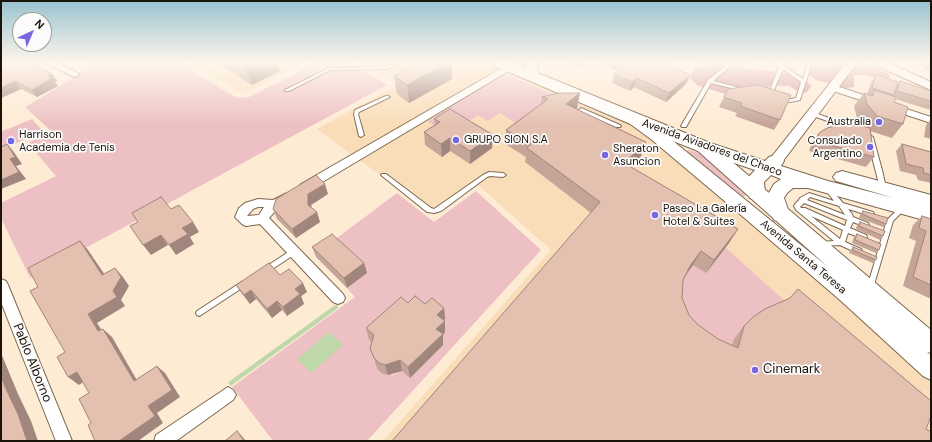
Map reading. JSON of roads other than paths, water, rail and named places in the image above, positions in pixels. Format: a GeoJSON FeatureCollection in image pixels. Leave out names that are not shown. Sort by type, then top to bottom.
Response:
{"type":"FeatureCollection","features":[{"type":"Feature","properties":{"kind":"highway","name":"Avenida Aviadores del Chaco"},"geometry":{"type":"LineString","coordinates":[[563,84],[634,119],[704,147],[883,189],[931,202]]}},
{"type":"Feature","properties":{"kind":"highway","name":"Avenida Aviadores del Chaco"},"geometry":{"type":"LineString","coordinates":[[572,84],[684,126],[824,186],[897,214],[931,215]]}},
{"type":"Feature","properties":{"kind":"highway"},"geometry":{"type":"LineString","coordinates":[[663,118],[704,147]]}},
{"type":"Feature","properties":{"kind":"highway"},"geometry":{"type":"LineString","coordinates":[[756,193],[755,180],[772,163]]}},
{"type":"Feature","properties":{"kind":"highway"},"geometry":{"type":"LineString","coordinates":[[789,211],[775,198],[777,193],[784,185],[790,182],[800,181],[824,186]]}},
{"type":"Feature","properties":{"kind":"main road","name":"Avenida Santa Teresa"},"geometry":{"type":"LineString","coordinates":[[634,119],[740,204],[853,299],[931,369]]}},
{"type":"Feature","properties":{"kind":"main road","name":"Avenida Santa Teresa"},"geometry":{"type":"LineString","coordinates":[[704,147],[756,193],[789,211],[816,244],[931,342]]}},
{"type":"Feature","properties":{"kind":"street"},"geometry":{"type":"LineString","coordinates":[[263,219],[266,212],[273,206],[473,84]]}},
{"type":"Feature","properties":{"kind":"street"},"geometry":{"type":"LineString","coordinates":[[772,163],[836,84]]}},
{"type":"Feature","properties":{"kind":"street"},"geometry":{"type":"LineString","coordinates":[[833,88],[931,120]]}},
{"type":"Feature","properties":{"kind":"street"},"geometry":{"type":"LineString","coordinates":[[263,219],[246,221],[241,217],[243,211],[258,203],[268,203],[273,206]]}},
{"type":"Feature","properties":{"kind":"street"},"geometry":{"type":"LineString","coordinates":[[263,219],[338,298]]}},
{"type":"Feature","properties":{"kind":"street","name":"Pablo Alborno"},"geometry":{"type":"LineString","coordinates":[[2,288],[64,441]]}},
{"type":"Feature","properties":{"kind":"street"},"geometry":{"type":"LineString","coordinates":[[162,441],[228,395]]}},
{"type":"Feature","properties":{"kind":"lane"},"geometry":{"type":"LineString","coordinates":[[287,90],[300,84]]}},
{"type":"Feature","properties":{"kind":"lane"},"geometry":{"type":"LineString","coordinates":[[684,126],[708,84]]}},
{"type":"Feature","properties":{"kind":"lane"},"geometry":{"type":"LineString","coordinates":[[720,84],[750,92]]}},
{"type":"Feature","properties":{"kind":"lane"},"geometry":{"type":"LineString","coordinates":[[769,97],[773,84]]}},
{"type":"Feature","properties":{"kind":"lane"},"geometry":{"type":"LineString","coordinates":[[763,96],[795,101],[798,99],[802,84]]}},
{"type":"Feature","properties":{"kind":"lane"},"geometry":{"type":"LineString","coordinates":[[361,135],[357,111],[388,97]]}},
{"type":"Feature","properties":{"kind":"lane"},"geometry":{"type":"LineString","coordinates":[[582,110],[618,126]]}},
{"type":"Feature","properties":{"kind":"lane"},"geometry":{"type":"LineString","coordinates":[[812,114],[859,130]]}},
{"type":"Feature","properties":{"kind":"lane"},"geometry":{"type":"LineString","coordinates":[[866,132],[870,137],[883,189]]}},
{"type":"Feature","properties":{"kind":"lane"},"geometry":{"type":"LineString","coordinates":[[384,175],[429,210],[434,211],[485,176],[493,174],[503,175]]}},
{"type":"Feature","properties":{"kind":"lane"},"geometry":{"type":"LineString","coordinates":[[824,186],[850,216],[847,231],[841,243]]}},
{"type":"Feature","properties":{"kind":"lane"},"geometry":{"type":"LineString","coordinates":[[789,211],[810,194],[876,215]]}},
{"type":"Feature","properties":{"kind":"lane"},"geometry":{"type":"LineString","coordinates":[[802,200],[872,227]]}},
{"type":"Feature","properties":{"kind":"lane"},"geometry":{"type":"LineString","coordinates":[[789,211],[868,239]]}},
{"type":"Feature","properties":{"kind":"lane"},"geometry":{"type":"LineString","coordinates":[[789,211],[822,229],[841,243],[872,256]]}},
{"type":"Feature","properties":{"kind":"lane"},"geometry":{"type":"LineString","coordinates":[[883,217],[897,214]]}},
{"type":"Feature","properties":{"kind":"lane"},"geometry":{"type":"LineString","coordinates":[[869,289],[872,256],[882,245],[886,232],[897,214]]}},
{"type":"Feature","properties":{"kind":"lane"},"geometry":{"type":"LineString","coordinates":[[879,230],[886,232]]}},
{"type":"Feature","properties":{"kind":"lane"},"geometry":{"type":"LineString","coordinates":[[875,242],[882,245]]}},
{"type":"Feature","properties":{"kind":"lane"},"geometry":{"type":"LineString","coordinates":[[816,244],[828,245],[841,243]]}},
{"type":"Feature","properties":{"kind":"lane"},"geometry":{"type":"LineString","coordinates":[[257,276],[293,252]]}},
{"type":"Feature","properties":{"kind":"lane"},"geometry":{"type":"LineString","coordinates":[[199,313],[250,280]]}},
{"type":"Feature","properties":{"kind":"waterway"},"geometry":{"type":"LineString","coordinates":[[231,383],[336,307]]}},
{"type":"Feature","properties":{"kind":"place","name":"Australia"},"geometry":{"type":"Point","coordinates":[879,122]}},
{"type":"Feature","properties":{"kind":"place","name":"GRUPO SION S.A"},"geometry":{"type":"Point","coordinates":[456,140]}},
{"type":"Feature","properties":{"kind":"place","name":"Harrison Academia de Tenis"},"geometry":{"type":"Point","coordinates":[11,141]}},
{"type":"Feature","properties":{"kind":"place","name":"Consulado Argentino"},"geometry":{"type":"Point","coordinates":[870,147]}},
{"type":"Feature","properties":{"kind":"place","name":"Sheraton Asuncion"},"geometry":{"type":"Point","coordinates":[605,155]}},
{"type":"Feature","properties":{"kind":"place","name":"Paseo La Galería Hotel & Suites"},"geometry":{"type":"Point","coordinates":[655,215]}},
{"type":"Feature","properties":{"kind":"place","name":"Cinemark"},"geometry":{"type":"Point","coordinates":[755,370]}}]}
